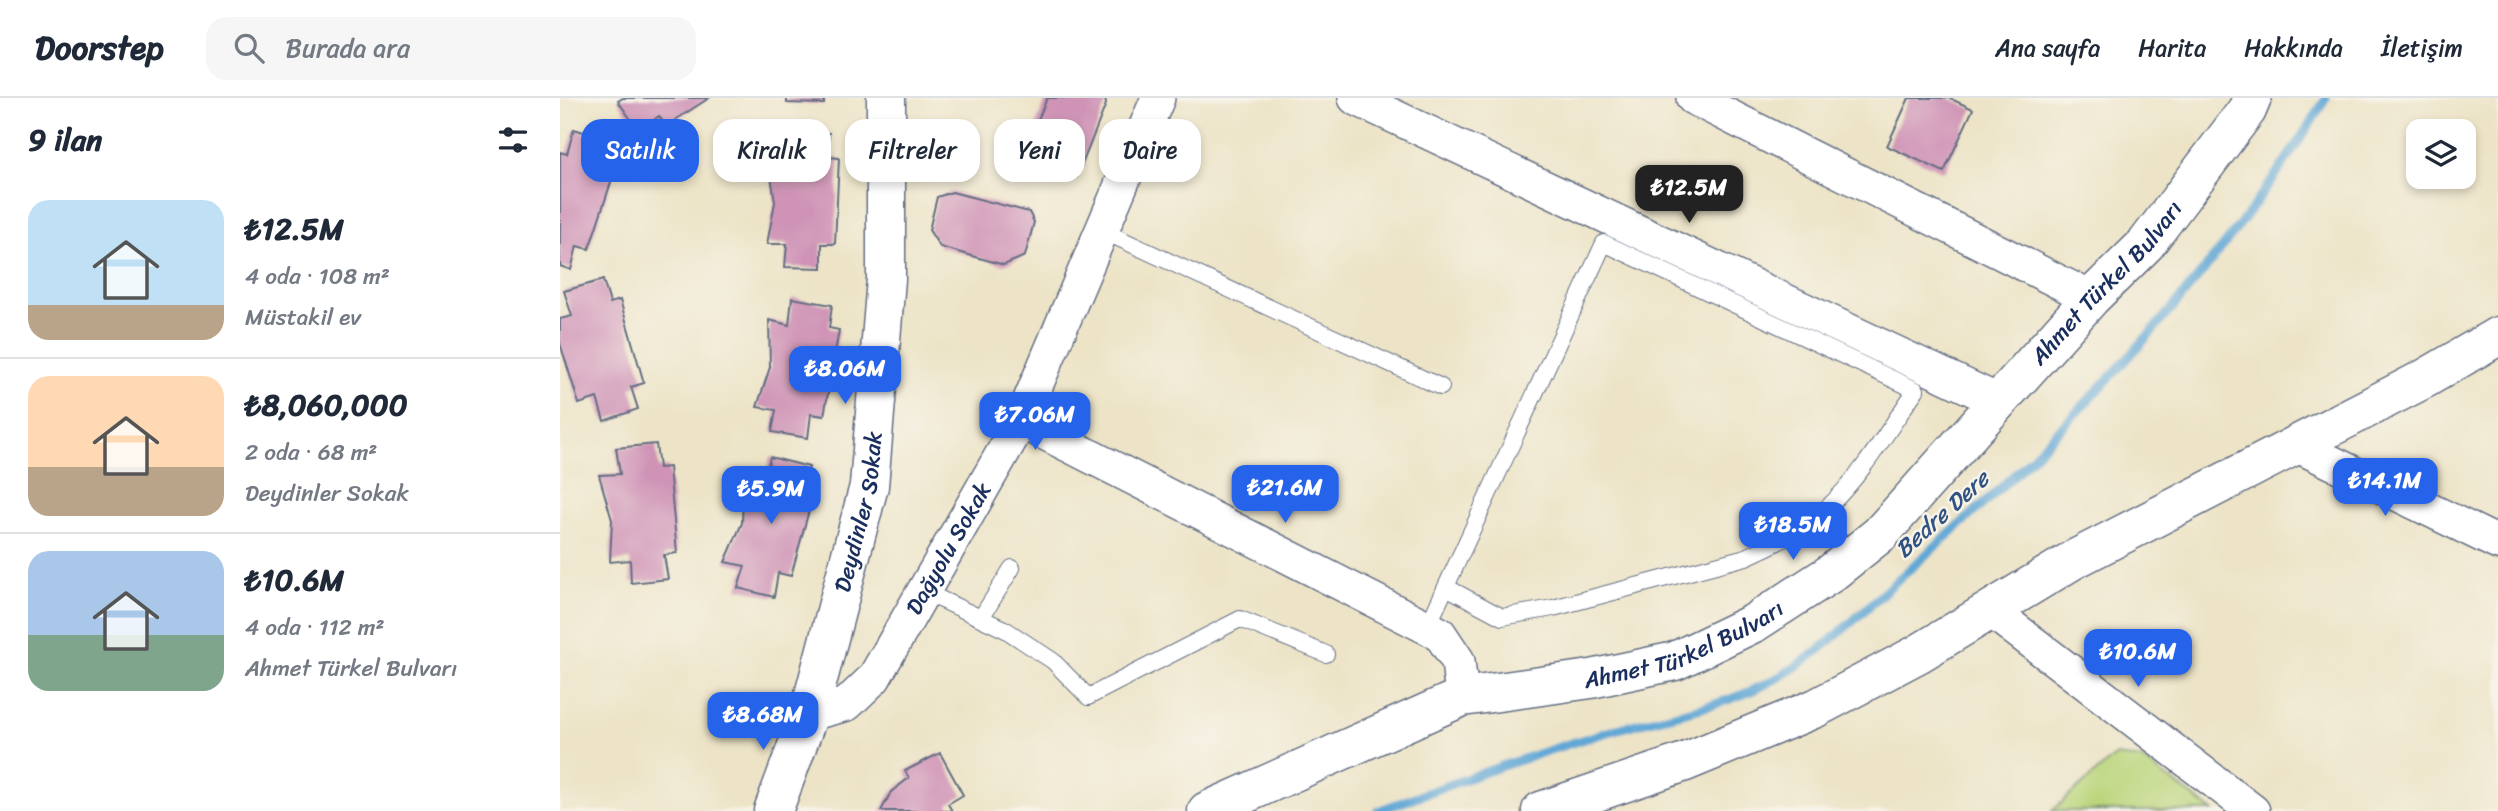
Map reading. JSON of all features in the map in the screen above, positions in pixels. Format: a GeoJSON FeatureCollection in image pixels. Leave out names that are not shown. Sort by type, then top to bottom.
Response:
{"type":"FeatureCollection","features":[{"type":"Feature","properties":{"kind":"main road","name":"Deydinler Sokak"},"geometry":{"type":"LineString","coordinates":[[809,714],[869,486],[886,279],[886,98]]}},
{"type":"Feature","properties":{"kind":"main road","name":"Ahmet Türkel Bulvarı"},"geometry":{"type":"LineString","coordinates":[[1207,811],[1462,697],[1591,679],[1675,661],[1754,623],[1829,573],[1880,534],[2091,298],[2146,244],[2247,110],[2252,98]]}},
{"type":"Feature","properties":{"kind":"main road"},"geometry":{"type":"LineString","coordinates":[[1541,811],[1685,762],[1816,708],[1918,654],[2073,560],[2426,378],[2498,336]]}},
{"type":"Feature","properties":{"kind":"main road"},"geometry":{"type":"LineString","coordinates":[[773,811],[809,714]]}},
{"type":"Feature","properties":{"kind":"street","name":"Dağyolu Sokak"},"geometry":{"type":"LineString","coordinates":[[809,714],[847,704],[874,678],[1021,421],[1158,98]]}},
{"type":"Feature","properties":{"kind":"street"},"geometry":{"type":"LineString","coordinates":[[1356,98],[1998,401]]}},
{"type":"Feature","properties":{"kind":"street"},"geometry":{"type":"LineString","coordinates":[[1693,98],[2091,298]]}},
{"type":"Feature","properties":{"kind":"street"},"geometry":{"type":"LineString","coordinates":[[1021,421],[1440,634],[1458,661],[1462,697]]}},
{"type":"Feature","properties":{"kind":"street"},"geometry":{"type":"LineString","coordinates":[[2297,445],[2498,543]]}},
{"type":"Feature","properties":{"kind":"street"},"geometry":{"type":"LineString","coordinates":[[1990,610],[2253,811]]}},
{"type":"Feature","properties":{"kind":"lane"},"geometry":{"type":"LineString","coordinates":[[1103,231],[1441,387]]}},
{"type":"Feature","properties":{"kind":"lane"},"geometry":{"type":"LineString","coordinates":[[1427,628],[1604,243],[1916,390],[1849,486],[1827,509],[1774,545],[1745,557],[1553,608],[1502,617],[1446,587]]}},
{"type":"Feature","properties":{"kind":"lane"},"geometry":{"type":"LineString","coordinates":[[981,618],[1012,568]]}},
{"type":"Feature","properties":{"kind":"lane"},"geometry":{"type":"LineString","coordinates":[[923,590],[1006,630],[1053,661],[1088,697],[1240,619],[1326,654]]}},
{"type":"Feature","properties":{"kind":"green space"},"geometry":{"type":"Polygon","coordinates":[[[2115,756],[2141,759],[2213,811],[2052,811],[2115,756]]]}},
{"type":"Feature","properties":{"kind":"building"},"geometry":{"type":"Polygon","coordinates":[[[623,98],[709,98],[677,119],[661,119],[659,116],[655,119],[631,119],[618,101],[623,98]]]}},
{"type":"Feature","properties":{"kind":"building"},"geometry":{"type":"Polygon","coordinates":[[[787,98],[824,98],[824,104],[787,103],[787,98]]]}},
{"type":"Feature","properties":{"kind":"building"},"geometry":{"type":"Polygon","coordinates":[[[1047,98],[1105,98],[1106,104],[1085,157],[1085,119],[1038,119],[1047,98]]]}},
{"type":"Feature","properties":{"kind":"building"},"geometry":{"type":"Polygon","coordinates":[[[1909,98],[1949,98],[1973,109],[1944,172],[1887,146],[1909,98]]]}},
{"type":"Feature","properties":{"kind":"building"},"geometry":{"type":"Polygon","coordinates":[[[574,129],[581,131],[581,182],[611,182],[589,249],[577,246],[571,270],[560,266],[560,152],[567,154],[574,129]]]}},
{"type":"Feature","properties":{"kind":"building"},"geometry":{"type":"Polygon","coordinates":[[[831,157],[839,158],[835,244],[822,244],[822,268],[785,267],[787,244],[767,244],[775,202],[772,182],[831,182],[831,157]]]}},
{"type":"Feature","properties":{"kind":"building"},"geometry":{"type":"Polygon","coordinates":[[[952,192],[1029,212],[1034,222],[1025,256],[1004,265],[940,247],[929,230],[937,197],[952,192]]]}},
{"type":"Feature","properties":{"kind":"building"},"geometry":{"type":"Polygon","coordinates":[[[603,280],[610,303],[620,300],[644,383],[631,387],[638,409],[604,421],[597,398],[579,404],[560,343],[560,319],[572,316],[564,291],[603,280]]]}},
{"type":"Feature","properties":{"kind":"building"},"geometry":{"type":"Polygon","coordinates":[[[792,298],[832,305],[829,328],[839,330],[824,416],[811,414],[808,438],[772,432],[776,410],[757,407],[770,367],[769,320],[789,325],[792,298]]]}},
{"type":"Feature","properties":{"kind":"building"},"geometry":{"type":"Polygon","coordinates":[[[656,444],[659,468],[669,467],[677,553],[664,555],[668,579],[631,583],[630,560],[610,562],[612,520],[599,475],[620,474],[616,448],[656,444]]]}},
{"type":"Feature","properties":{"kind":"building"},"geometry":{"type":"Polygon","coordinates":[[[770,457],[809,467],[803,490],[814,492],[791,576],[778,573],[774,597],[738,588],[745,566],[725,562],[742,523],[744,476],[764,482],[770,457]]]}},
{"type":"Feature","properties":{"kind":"building"},"geometry":{"type":"Polygon","coordinates":[[[940,753],[963,795],[948,804],[952,811],[881,811],[891,792],[909,778],[905,771],[940,753]]]}},
{"type":"Feature","properties":{"kind":"waterway","name":"Bedre Dere"},"geometry":{"type":"LineString","coordinates":[[1378,811],[1581,740],[1727,700],[1764,685],[1803,662],[2000,489],[2100,388],[2221,249],[2293,150],[2326,98]]}}]}
